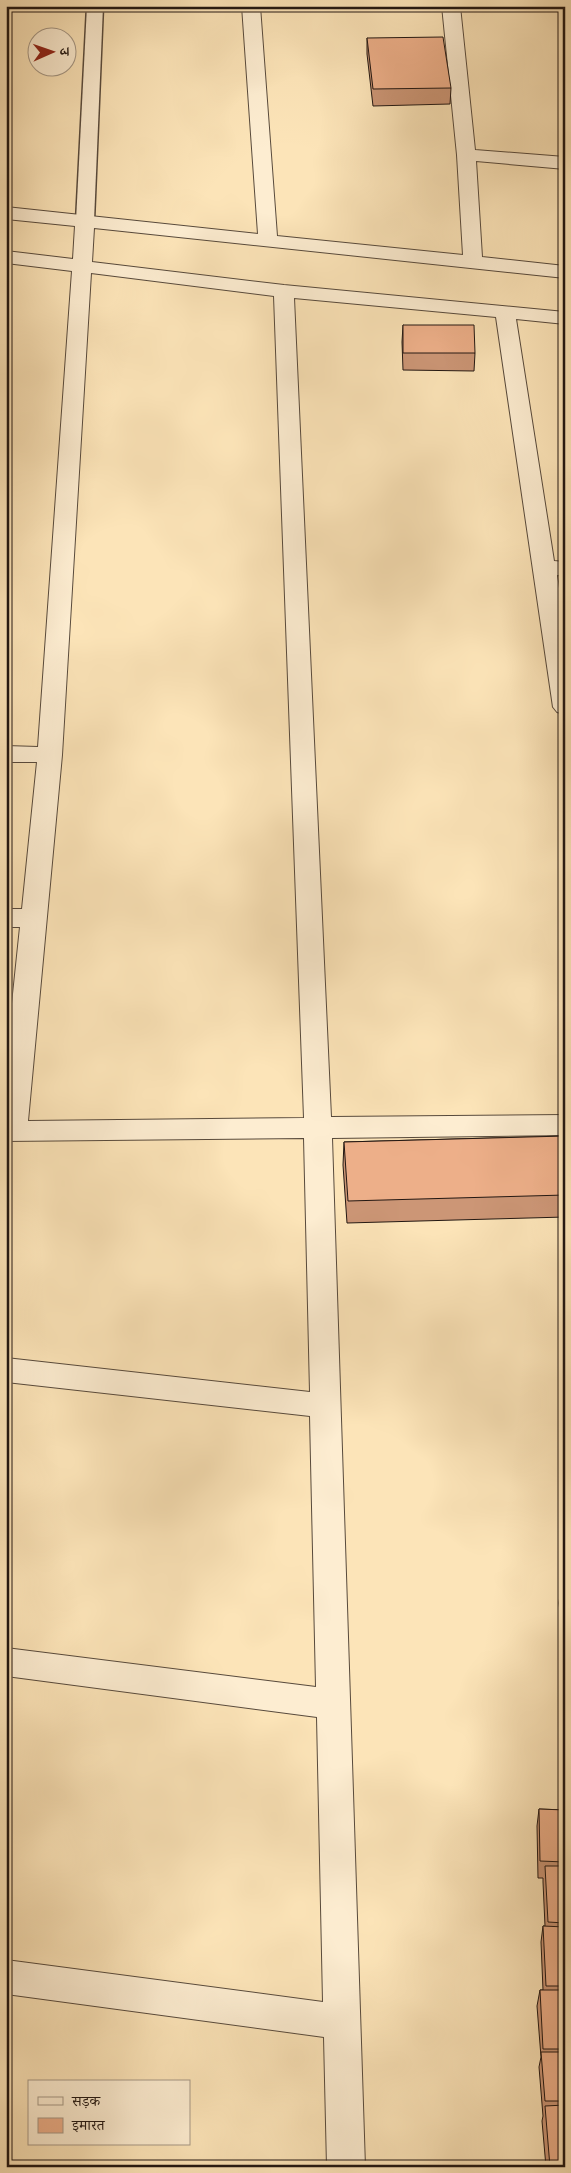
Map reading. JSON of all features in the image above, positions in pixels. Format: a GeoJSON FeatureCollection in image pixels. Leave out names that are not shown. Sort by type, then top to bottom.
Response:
{"type":"FeatureCollection","features":[{"type":"Feature","properties":{"kind":"street"},"geometry":{"type":"LineString","coordinates":[[251,6],[268,241]]}},
{"type":"Feature","properties":{"kind":"street"},"geometry":{"type":"LineString","coordinates":[[451,6],[466,155],[473,263]]}},
{"type":"Feature","properties":{"kind":"street"},"geometry":{"type":"LineString","coordinates":[[466,155],[565,163]]}},
{"type":"Feature","properties":{"kind":"street"},"geometry":{"type":"LineString","coordinates":[[6,213],[565,272]]}},
{"type":"Feature","properties":{"kind":"street"},"geometry":{"type":"LineString","coordinates":[[85,221],[50,754],[10,1131],[565,1125]]}},
{"type":"Feature","properties":{"kind":"street"},"geometry":{"type":"LineString","coordinates":[[6,257],[284,291],[565,318]]}},
{"type":"Feature","properties":{"kind":"street"},"geometry":{"type":"LineString","coordinates":[[284,291],[318,1129],[346,2167]]}},
{"type":"Feature","properties":{"kind":"street"},"geometry":{"type":"LineString","coordinates":[[505,313],[554,568],[565,707]]}},
{"type":"Feature","properties":{"kind":"street"},"geometry":{"type":"LineString","coordinates":[[6,754],[50,754]]}},
{"type":"Feature","properties":{"kind":"street"},"geometry":{"type":"LineString","coordinates":[[6,918],[34,918]]}},
{"type":"Feature","properties":{"kind":"street"},"geometry":{"type":"LineString","coordinates":[[6,1370],[326,1406]]}},
{"type":"Feature","properties":{"kind":"street"},"geometry":{"type":"LineString","coordinates":[[6,1662],[333,1704]]}},
{"type":"Feature","properties":{"kind":"street"},"geometry":{"type":"LineString","coordinates":[[6,1977],[342,2022]]}},
{"type":"Feature","properties":{"kind":"lane"},"geometry":{"type":"LineString","coordinates":[[85,221],[96,6]]}},
{"type":"Feature","properties":{"kind":"building"},"geometry":{"type":"Polygon","coordinates":[[[443,37],[451,88],[373,89],[367,38],[443,37]]]}},
{"type":"Feature","properties":{"kind":"building"},"geometry":{"type":"Polygon","coordinates":[[[403,325],[474,325],[475,353],[403,353],[403,325]]]}},
{"type":"Feature","properties":{"kind":"building"},"geometry":{"type":"Polygon","coordinates":[[[565,1136],[565,1195],[348,1201],[344,1142],[565,1136]]]}},
{"type":"Feature","properties":{"kind":"building"},"geometry":{"type":"Polygon","coordinates":[[[561,1586],[565,1586],[565,1622],[561,1586]]]}},
{"type":"Feature","properties":{"kind":"building"},"geometry":{"type":"Polygon","coordinates":[[[539,1809],[565,1810],[565,1862],[540,1861],[539,1809]]]}},
{"type":"Feature","properties":{"kind":"building"},"geometry":{"type":"Polygon","coordinates":[[[545,1866],[565,1866],[565,1923],[548,1922],[545,1866]]]}},
{"type":"Feature","properties":{"kind":"building"},"geometry":{"type":"Polygon","coordinates":[[[543,1926],[565,1927],[565,1986],[546,1986],[543,1926]]]}},
{"type":"Feature","properties":{"kind":"building"},"geometry":{"type":"Polygon","coordinates":[[[540,1990],[565,1990],[565,2049],[543,2049],[540,1990]]]}},
{"type":"Feature","properties":{"kind":"building"},"geometry":{"type":"Polygon","coordinates":[[[541,2052],[565,2052],[565,2101],[545,2101],[541,2052]]]}},
{"type":"Feature","properties":{"kind":"building"},"geometry":{"type":"Polygon","coordinates":[[[565,2105],[565,2167],[550,2167],[545,2106],[565,2105]]]}}]}
